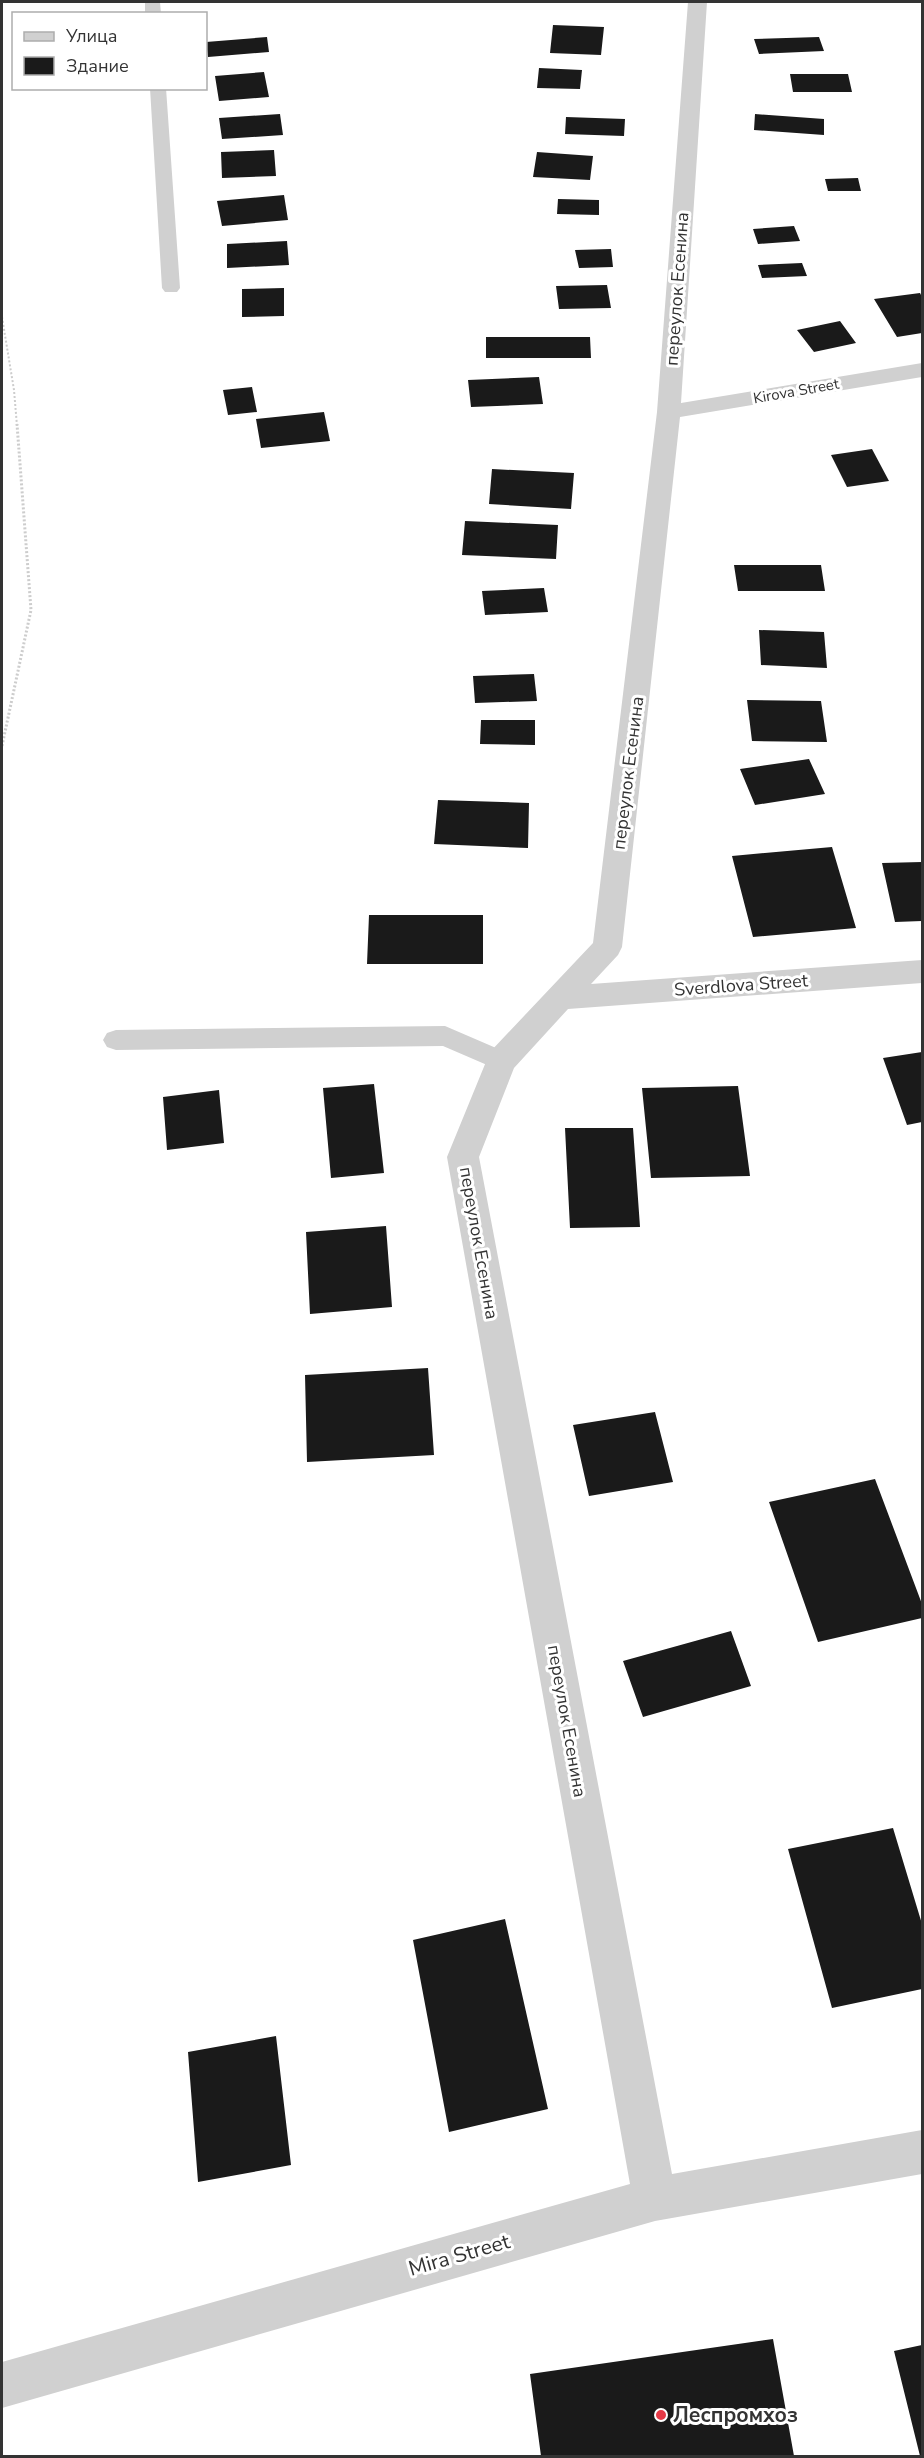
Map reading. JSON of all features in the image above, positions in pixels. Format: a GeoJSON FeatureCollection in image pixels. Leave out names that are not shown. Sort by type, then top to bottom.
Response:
{"type":"FeatureCollection","features":[{"type":"Feature","properties":{"kind":"street","name":"переулок Есенина"},"geometry":{"type":"LineString","coordinates":[[655,2199],[463,1157],[501,1061],[608,947],[669,412],[697,2]]}},
{"type":"Feature","properties":{"kind":"street","name":"Kirova Street"},"geometry":{"type":"LineString","coordinates":[[669,412],[922,370]]}},
{"type":"Feature","properties":{"kind":"street","name":"Sverdlova Street"},"geometry":{"type":"LineString","coordinates":[[559,998],[922,972]]}},
{"type":"Feature","properties":{"kind":"street","name":"Mira Street"},"geometry":{"type":"LineString","coordinates":[[2,2385],[655,2199],[922,2152]]}},
{"type":"Feature","properties":{"kind":"lane"},"geometry":{"type":"LineString","coordinates":[[158,90],[171,288]]}},
{"type":"Feature","properties":{"kind":"lane"},"geometry":{"type":"LineString","coordinates":[[116,1040],[445,1036],[501,1061]]}},
{"type":"Feature","properties":{"kind":"path"},"geometry":{"type":"LineString","coordinates":[[2,317],[14,390],[31,610],[2,746]]}},
{"type":"Feature","properties":{"kind":"building"},"geometry":{"type":"Polygon","coordinates":[[[553,25],[604,27],[601,55],[550,53],[553,25]]]}},
{"type":"Feature","properties":{"kind":"building"},"geometry":{"type":"Polygon","coordinates":[[[267,37],[269,52],[208,57],[207,42],[267,37]]]}},
{"type":"Feature","properties":{"kind":"building"},"geometry":{"type":"Polygon","coordinates":[[[819,37],[824,51],[759,54],[754,39],[819,37]]]}},
{"type":"Feature","properties":{"kind":"building"},"geometry":{"type":"Polygon","coordinates":[[[539,68],[582,70],[580,89],[537,88],[539,68]]]}},
{"type":"Feature","properties":{"kind":"building"},"geometry":{"type":"Polygon","coordinates":[[[264,72],[269,97],[219,101],[215,76],[264,72]]]}},
{"type":"Feature","properties":{"kind":"building"},"geometry":{"type":"Polygon","coordinates":[[[790,74],[848,74],[852,92],[793,92],[790,74]]]}},
{"type":"Feature","properties":{"kind":"building"},"geometry":{"type":"Polygon","coordinates":[[[280,114],[283,135],[222,139],[219,118],[280,114]]]}},
{"type":"Feature","properties":{"kind":"building"},"geometry":{"type":"Polygon","coordinates":[[[755,114],[824,119],[824,135],[754,130],[755,114]]]}},
{"type":"Feature","properties":{"kind":"building"},"geometry":{"type":"Polygon","coordinates":[[[566,117],[625,119],[624,136],[565,134],[566,117]]]}},
{"type":"Feature","properties":{"kind":"building"},"geometry":{"type":"Polygon","coordinates":[[[274,150],[276,176],[222,178],[221,152],[274,150]]]}},
{"type":"Feature","properties":{"kind":"building"},"geometry":{"type":"Polygon","coordinates":[[[537,152],[593,156],[590,180],[533,177],[537,152]]]}},
{"type":"Feature","properties":{"kind":"building"},"geometry":{"type":"Polygon","coordinates":[[[858,178],[861,191],[828,191],[825,179],[858,178]]]}},
{"type":"Feature","properties":{"kind":"building"},"geometry":{"type":"Polygon","coordinates":[[[284,195],[288,220],[222,226],[217,201],[284,195]]]}},
{"type":"Feature","properties":{"kind":"building"},"geometry":{"type":"Polygon","coordinates":[[[558,199],[599,200],[599,215],[557,214],[558,199]]]}},
{"type":"Feature","properties":{"kind":"building"},"geometry":{"type":"Polygon","coordinates":[[[794,226],[800,241],[758,244],[753,229],[794,226]]]}},
{"type":"Feature","properties":{"kind":"building"},"geometry":{"type":"Polygon","coordinates":[[[287,241],[289,265],[227,268],[227,244],[287,241]]]}},
{"type":"Feature","properties":{"kind":"building"},"geometry":{"type":"Polygon","coordinates":[[[611,249],[613,267],[579,268],[575,250],[611,249]]]}},
{"type":"Feature","properties":{"kind":"building"},"geometry":{"type":"Polygon","coordinates":[[[802,263],[807,276],[762,278],[758,265],[802,263]]]}},
{"type":"Feature","properties":{"kind":"building"},"geometry":{"type":"Polygon","coordinates":[[[607,285],[611,308],[559,309],[556,286],[607,285]]]}},
{"type":"Feature","properties":{"kind":"building"},"geometry":{"type":"Polygon","coordinates":[[[284,288],[284,316],[242,317],[242,289],[284,288]]]}},
{"type":"Feature","properties":{"kind":"building"},"geometry":{"type":"Polygon","coordinates":[[[920,293],[922,333],[897,337],[874,299],[920,293]]]}},
{"type":"Feature","properties":{"kind":"building"},"geometry":{"type":"Polygon","coordinates":[[[840,321],[856,343],[814,352],[797,330],[840,321]]]}},
{"type":"Feature","properties":{"kind":"building"},"geometry":{"type":"Polygon","coordinates":[[[486,337],[590,337],[591,358],[486,358],[486,337]]]}},
{"type":"Feature","properties":{"kind":"building"},"geometry":{"type":"Polygon","coordinates":[[[539,377],[543,404],[471,407],[468,380],[539,377]]]}},
{"type":"Feature","properties":{"kind":"building"},"geometry":{"type":"Polygon","coordinates":[[[252,387],[257,412],[228,415],[223,390],[252,387]]]}},
{"type":"Feature","properties":{"kind":"building"},"geometry":{"type":"Polygon","coordinates":[[[324,412],[330,441],[261,448],[256,419],[324,412]]]}},
{"type":"Feature","properties":{"kind":"building"},"geometry":{"type":"Polygon","coordinates":[[[872,449],[889,481],[847,487],[831,455],[872,449]]]}},
{"type":"Feature","properties":{"kind":"building"},"geometry":{"type":"Polygon","coordinates":[[[492,469],[574,473],[571,509],[489,504],[492,469]]]}},
{"type":"Feature","properties":{"kind":"building"},"geometry":{"type":"Polygon","coordinates":[[[465,521],[558,525],[556,559],[462,555],[465,521]]]}},
{"type":"Feature","properties":{"kind":"building"},"geometry":{"type":"Polygon","coordinates":[[[734,565],[821,565],[825,591],[738,591],[734,565]]]}},
{"type":"Feature","properties":{"kind":"building"},"geometry":{"type":"Polygon","coordinates":[[[544,588],[548,612],[485,615],[482,591],[544,588]]]}},
{"type":"Feature","properties":{"kind":"building"},"geometry":{"type":"Polygon","coordinates":[[[759,630],[824,632],[827,668],[761,665],[759,630]]]}},
{"type":"Feature","properties":{"kind":"building"},"geometry":{"type":"Polygon","coordinates":[[[534,674],[537,701],[475,703],[473,676],[534,674]]]}},
{"type":"Feature","properties":{"kind":"building"},"geometry":{"type":"Polygon","coordinates":[[[747,700],[821,701],[827,742],[752,741],[747,700]]]}},
{"type":"Feature","properties":{"kind":"building"},"geometry":{"type":"Polygon","coordinates":[[[481,720],[535,720],[535,745],[480,744],[481,720]]]}},
{"type":"Feature","properties":{"kind":"building"},"geometry":{"type":"Polygon","coordinates":[[[809,759],[825,794],[755,805],[740,769],[809,759]]]}},
{"type":"Feature","properties":{"kind":"building"},"geometry":{"type":"Polygon","coordinates":[[[438,800],[529,803],[528,848],[434,844],[438,800]]]}},
{"type":"Feature","properties":{"kind":"building"},"geometry":{"type":"Polygon","coordinates":[[[832,847],[856,928],[753,937],[732,856],[832,847]]]}},
{"type":"Feature","properties":{"kind":"building"},"geometry":{"type":"Polygon","coordinates":[[[922,862],[922,921],[895,922],[882,863],[922,862]]]}},
{"type":"Feature","properties":{"kind":"building"},"geometry":{"type":"Polygon","coordinates":[[[369,915],[483,915],[483,964],[367,964],[369,915]]]}},
{"type":"Feature","properties":{"kind":"building"},"geometry":{"type":"Polygon","coordinates":[[[922,1052],[922,1122],[907,1125],[883,1058],[922,1052]]]}},
{"type":"Feature","properties":{"kind":"building"},"geometry":{"type":"Polygon","coordinates":[[[374,1084],[384,1173],[331,1178],[323,1088],[374,1084]]]}},
{"type":"Feature","properties":{"kind":"building"},"geometry":{"type":"Polygon","coordinates":[[[738,1086],[750,1176],[651,1178],[642,1088],[738,1086]]]}},
{"type":"Feature","properties":{"kind":"building"},"geometry":{"type":"Polygon","coordinates":[[[219,1090],[224,1143],[167,1150],[163,1097],[219,1090]]]}},
{"type":"Feature","properties":{"kind":"building"},"geometry":{"type":"Polygon","coordinates":[[[565,1128],[633,1128],[640,1227],[570,1228],[565,1128]]]}},
{"type":"Feature","properties":{"kind":"building"},"geometry":{"type":"Polygon","coordinates":[[[386,1226],[392,1307],[310,1314],[306,1232],[386,1226]]]}},
{"type":"Feature","properties":{"kind":"building"},"geometry":{"type":"Polygon","coordinates":[[[428,1368],[434,1455],[307,1462],[305,1375],[428,1368]]]}},
{"type":"Feature","properties":{"kind":"building"},"geometry":{"type":"Polygon","coordinates":[[[655,1412],[673,1482],[589,1496],[573,1425],[655,1412]]]}},
{"type":"Feature","properties":{"kind":"building"},"geometry":{"type":"Polygon","coordinates":[[[875,1479],[922,1604],[922,1618],[818,1642],[769,1502],[875,1479]]]}},
{"type":"Feature","properties":{"kind":"building"},"geometry":{"type":"Polygon","coordinates":[[[731,1631],[751,1686],[643,1717],[623,1661],[731,1631]]]}},
{"type":"Feature","properties":{"kind":"building"},"geometry":{"type":"Polygon","coordinates":[[[893,1828],[922,1924],[922,1989],[832,2008],[788,1849],[893,1828]]]}},
{"type":"Feature","properties":{"kind":"building"},"geometry":{"type":"Polygon","coordinates":[[[505,1919],[548,2109],[449,2132],[413,1940],[505,1919]]]}},
{"type":"Feature","properties":{"kind":"building"},"geometry":{"type":"Polygon","coordinates":[[[276,2036],[291,2165],[198,2182],[188,2052],[276,2036]]]}},
{"type":"Feature","properties":{"kind":"building","name":"Леспромхоз"},"geometry":{"type":"Polygon","coordinates":[[[773,2339],[794,2456],[541,2456],[530,2374],[773,2339]]]}},
{"type":"Feature","properties":{"kind":"building"},"geometry":{"type":"Polygon","coordinates":[[[922,2345],[922,2456],[920,2456],[894,2351],[922,2345]]]}},
{"type":"Feature","properties":{"kind":"place","name":"Леспромхоз"},"geometry":{"type":"Point","coordinates":[661,2415]}}]}
